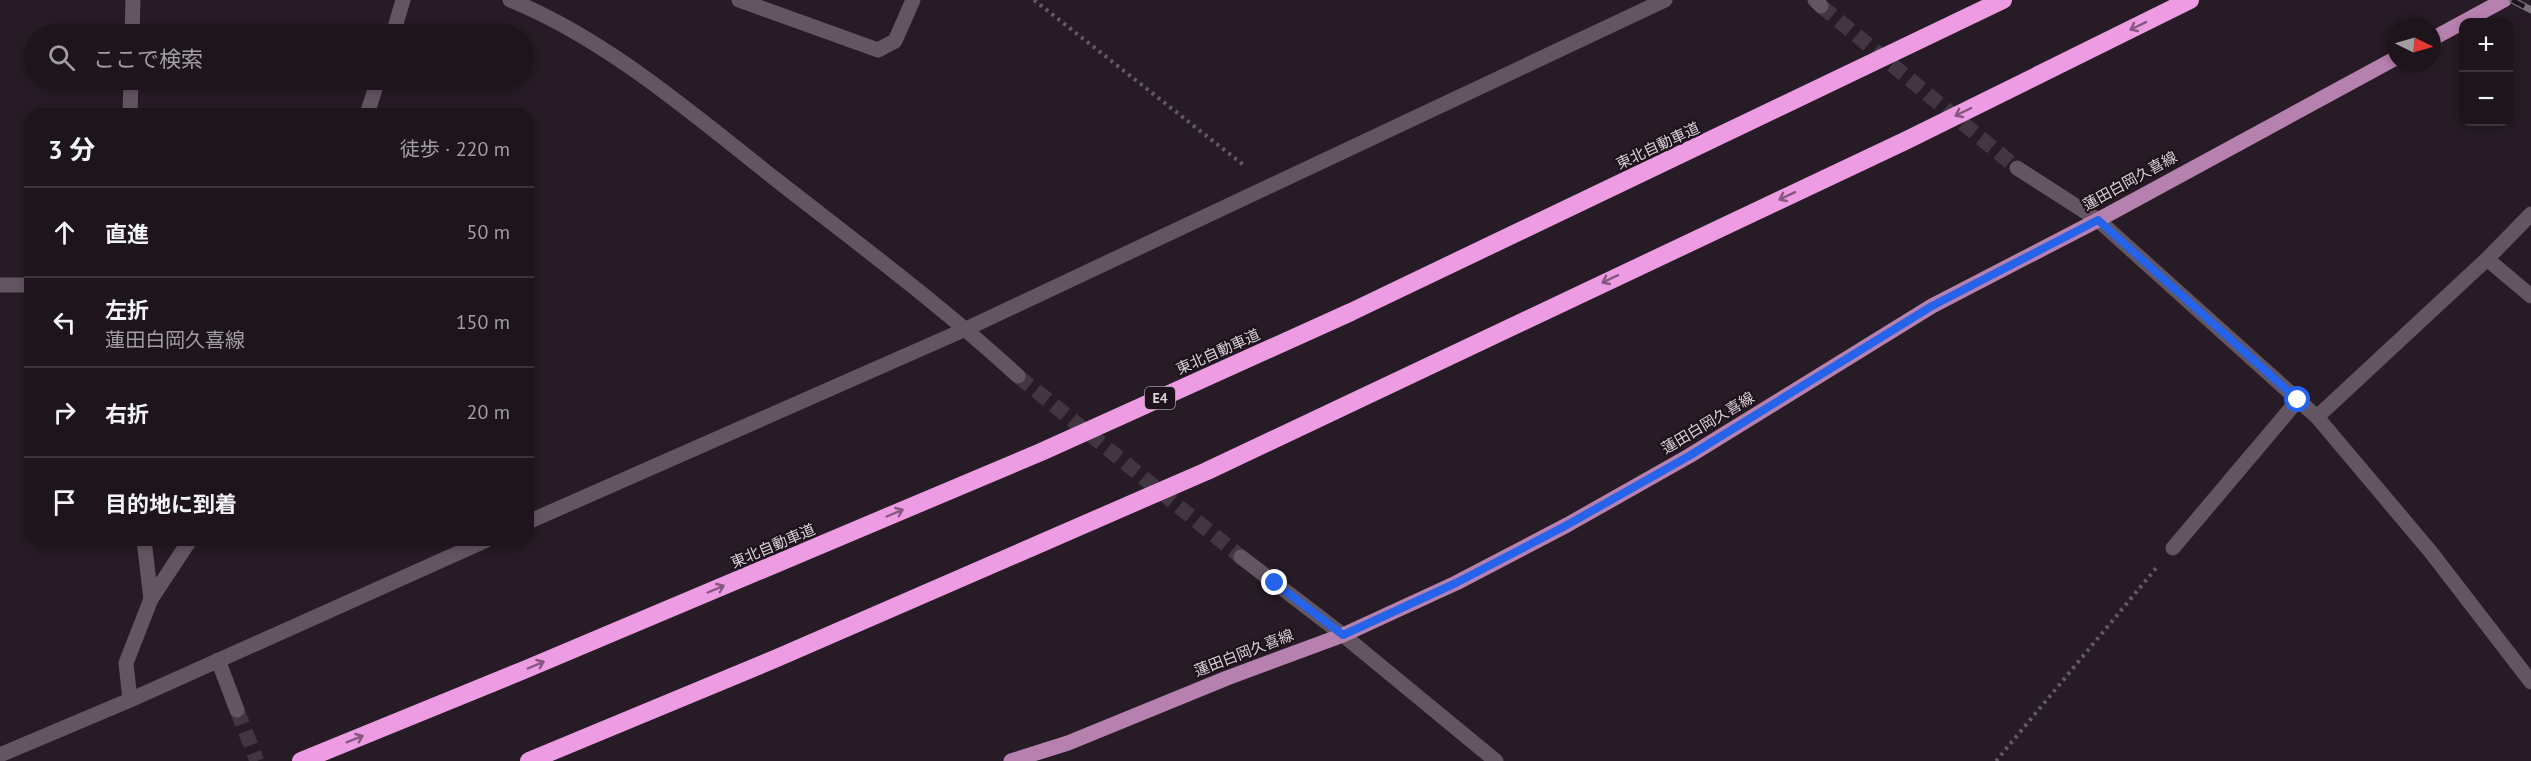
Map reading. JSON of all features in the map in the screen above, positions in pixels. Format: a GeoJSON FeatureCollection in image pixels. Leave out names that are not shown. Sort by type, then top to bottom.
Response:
{"type":"FeatureCollection","features":[{"type":"Feature","properties":{"kind":"highway","name":"東北自動車道"},"geometry":{"type":"LineString","coordinates":[[301,761],[524,670],[1052,447],[1351,312],[2003,0]]}},
{"type":"Feature","properties":{"kind":"highway"},"geometry":{"type":"LineString","coordinates":[[529,761],[777,658],[1207,471],[1907,140],[2190,0]]}},
{"type":"Feature","properties":{"kind":"main road"},"geometry":{"type":"LineString","coordinates":[[2441,34],[2504,0]]}},
{"type":"Feature","properties":{"kind":"main road","name":"蓮田白岡久喜線"},"geometry":{"type":"LineString","coordinates":[[1011,761],[1068,743],[1227,678],[1343,635],[1456,583],[1567,525],[1698,450],[1932,306],[2098,220],[2387,63]]}},
{"type":"Feature","properties":{"kind":"street"},"geometry":{"type":"LineString","coordinates":[[132,24],[133,0]]}},
{"type":"Feature","properties":{"kind":"street"},"geometry":{"type":"LineString","coordinates":[[396,24],[404,0]]}},
{"type":"Feature","properties":{"kind":"street"},"geometry":{"type":"LineString","coordinates":[[510,0],[540,5],[634,70],[966,329],[1018,376]]}},
{"type":"Feature","properties":{"kind":"street"},"geometry":{"type":"LineString","coordinates":[[739,0],[879,50],[895,41],[914,0]]}},
{"type":"Feature","properties":{"kind":"street"},"geometry":{"type":"LineString","coordinates":[[534,519],[966,329],[1665,0]]}},
{"type":"Feature","properties":{"kind":"street"},"geometry":{"type":"LineString","coordinates":[[130,108],[131,90]]}},
{"type":"Feature","properties":{"kind":"street"},"geometry":{"type":"LineString","coordinates":[[369,108],[375,90]]}},
{"type":"Feature","properties":{"kind":"street"},"geometry":{"type":"LineString","coordinates":[[2017,168],[2098,220],[2317,417],[2430,551],[2531,682]]}},
{"type":"Feature","properties":{"kind":"street"},"geometry":{"type":"LineString","coordinates":[[2317,417],[2487,259],[2531,214]]}},
{"type":"Feature","properties":{"kind":"street"},"geometry":{"type":"LineString","coordinates":[[2487,259],[2531,296]]}},
{"type":"Feature","properties":{"kind":"street"},"geometry":{"type":"LineString","coordinates":[[0,285],[24,285]]}},
{"type":"Feature","properties":{"kind":"street"},"geometry":{"type":"LineString","coordinates":[[2173,548],[2298,400]]}},
{"type":"Feature","properties":{"kind":"street"},"geometry":{"type":"LineString","coordinates":[[145,546],[151,599]]}},
{"type":"Feature","properties":{"kind":"street"},"geometry":{"type":"LineString","coordinates":[[130,700],[126,663],[151,599],[186,546]]}},
{"type":"Feature","properties":{"kind":"street"},"geometry":{"type":"LineString","coordinates":[[0,755],[130,700],[474,546]]}},
{"type":"Feature","properties":{"kind":"street"},"geometry":{"type":"LineString","coordinates":[[1241,557],[1343,635],[1496,761]]}},
{"type":"Feature","properties":{"kind":"street"},"geometry":{"type":"LineString","coordinates":[[218,660],[237,710]]}},
{"type":"Feature","properties":{"kind":"path"},"geometry":{"type":"LineString","coordinates":[[1034,0],[1270,186]]}},
{"type":"Feature","properties":{"kind":"path"},"geometry":{"type":"LineString","coordinates":[[1996,761],[2173,548]]}},
{"type":"Feature","properties":{"kind":"tunnel"},"geometry":{"type":"LineString","coordinates":[[1821,6],[2017,168]]}},
{"type":"Feature","properties":{"kind":"tunnel"},"geometry":{"type":"LineString","coordinates":[[1018,376],[1241,557]]}},
{"type":"Feature","properties":{"kind":"tunnel"},"geometry":{"type":"LineString","coordinates":[[237,710],[257,761]]}},
{"type":"Feature","properties":{"kind":"railway"},"geometry":{"type":"LineString","coordinates":[[2512,0],[2531,10]]}},
{"type":"Feature","properties":{"kind":"route"},"geometry":{"type":"LineString","coordinates":[[1275,583],[1343,635],[1456,583],[1567,525],[1689,456],[1932,306],[2098,220],[2298,400]]}}]}
